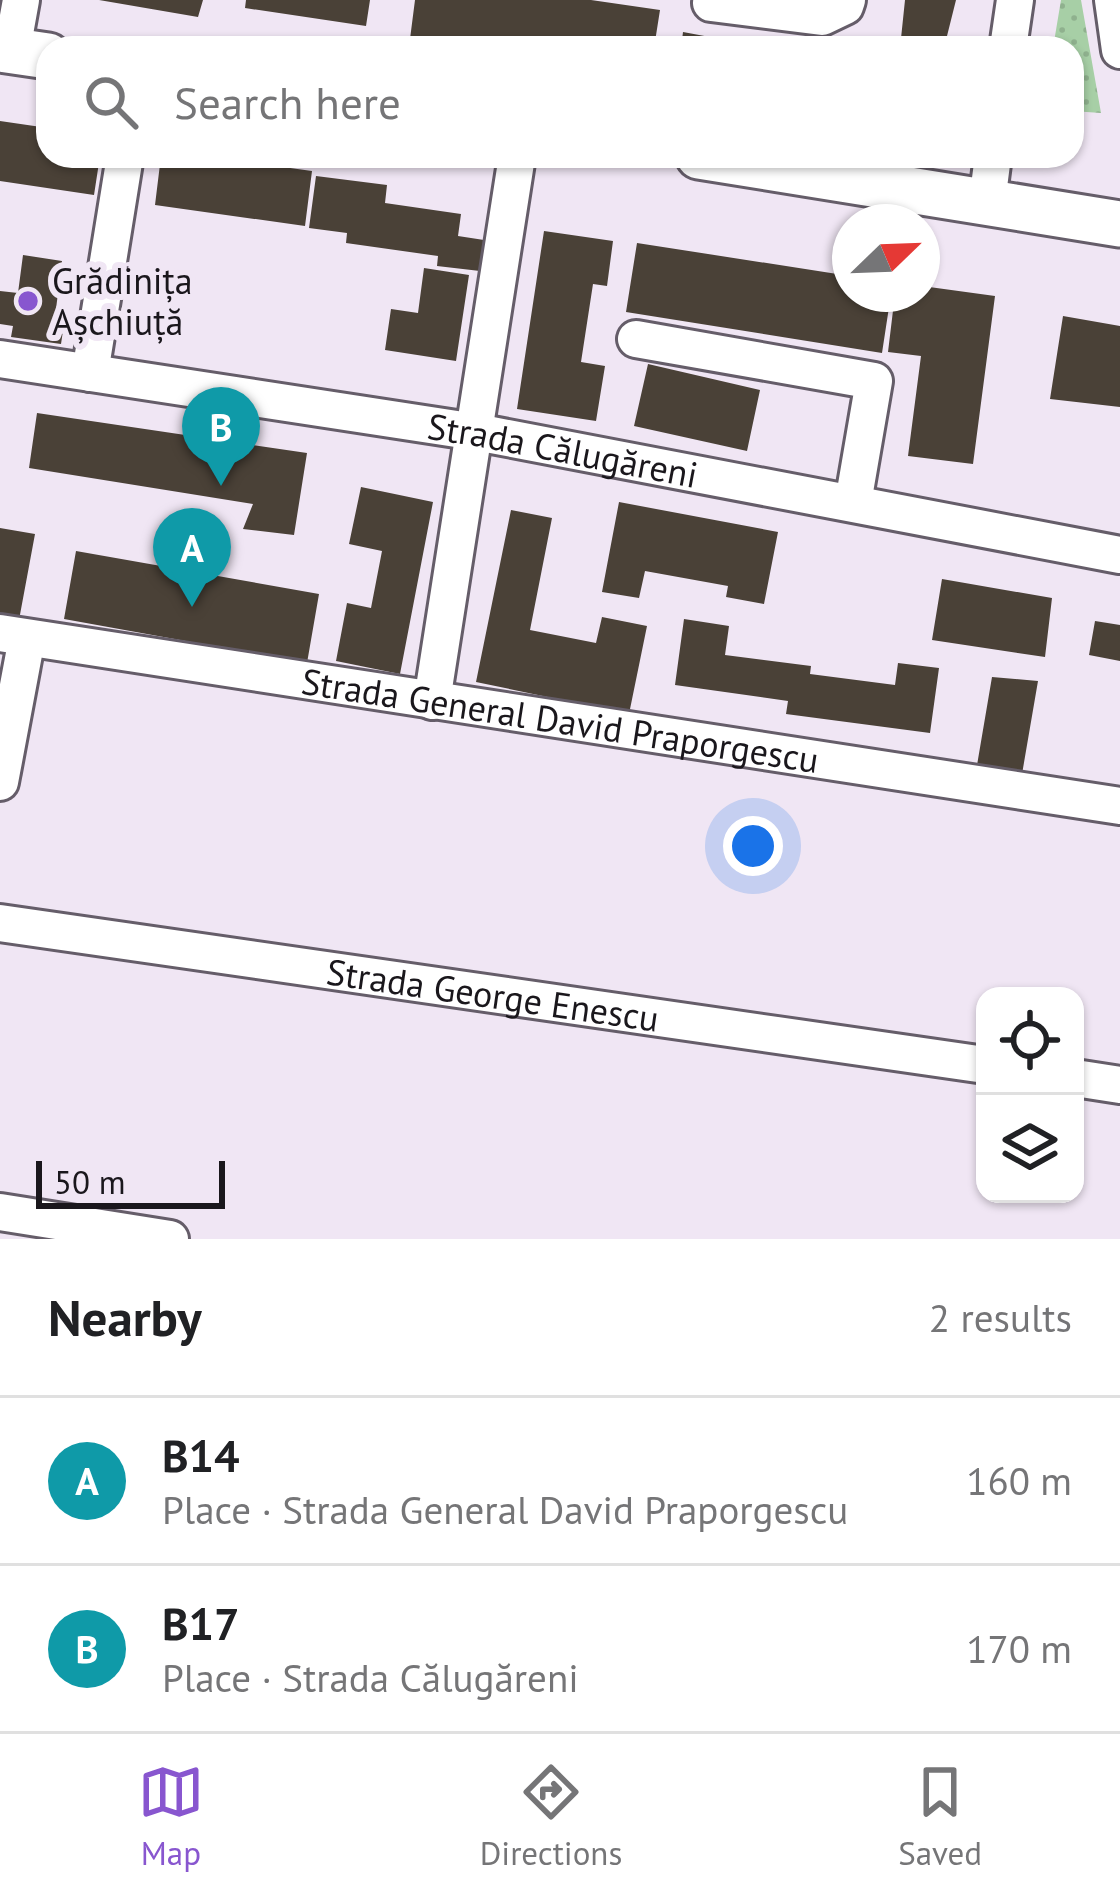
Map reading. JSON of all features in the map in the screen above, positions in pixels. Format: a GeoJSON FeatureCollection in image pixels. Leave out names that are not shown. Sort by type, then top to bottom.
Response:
{"type":"FeatureCollection","features":[{"type":"Feature","properties":{"kind":"main road"},"geometry":{"type":"LineString","coordinates":[[774,168],[1120,224]]}},
{"type":"Feature","properties":{"kind":"street"},"geometry":{"type":"LineString","coordinates":[[20,0],[20,52]]}},
{"type":"Feature","properties":{"kind":"street"},"geometry":{"type":"LineString","coordinates":[[711,3],[822,17],[845,7],[847,0]]}},
{"type":"Feature","properties":{"kind":"street"},"geometry":{"type":"LineString","coordinates":[[1010,36],[1015,0]]}},
{"type":"Feature","properties":{"kind":"street"},"geometry":{"type":"LineString","coordinates":[[1113,0],[1120,50]]}},
{"type":"Feature","properties":{"kind":"street"},"geometry":{"type":"LineString","coordinates":[[90,373],[123,168]]}},
{"type":"Feature","properties":{"kind":"street"},"geometry":{"type":"LineString","coordinates":[[432,701],[515,168]]}},
{"type":"Feature","properties":{"kind":"street"},"geometry":{"type":"LineString","coordinates":[[987,202],[991,168]]}},
{"type":"Feature","properties":{"kind":"street"},"geometry":{"type":"LineString","coordinates":[[636,339],[874,381],[853,503]]}},
{"type":"Feature","properties":{"kind":"street","name":"Strada Călugăreni"},"geometry":{"type":"LineString","coordinates":[[0,359],[476,432],[1120,555]]}},
{"type":"Feature","properties":{"kind":"street"},"geometry":{"type":"LineString","coordinates":[[0,782],[13,635]]}},
{"type":"Feature","properties":{"kind":"street","name":"Strada General David Praporgescu"},"geometry":{"type":"LineString","coordinates":[[13,635],[1120,806]]}},
{"type":"Feature","properties":{"kind":"street","name":"Strada George Enescu"},"geometry":{"type":"LineString","coordinates":[[0,923],[976,1064]]}},
{"type":"Feature","properties":{"kind":"street"},"geometry":{"type":"LineString","coordinates":[[1084,1079],[1120,1084]]}},
{"type":"Feature","properties":{"kind":"street"},"geometry":{"type":"LineString","coordinates":[[0,1212],[170,1239]]}},
{"type":"Feature","properties":{"kind":"green space"},"geometry":{"type":"Polygon","coordinates":[[[1061,0],[1081,0],[1101,113],[1084,112],[1084,36],[1055,36],[1061,0]]]}},
{"type":"Feature","properties":{"kind":"building"},"geometry":{"type":"Polygon","coordinates":[[[99,0],[203,0],[198,17],[99,0]]]}},
{"type":"Feature","properties":{"kind":"building"},"geometry":{"type":"Polygon","coordinates":[[[246,0],[370,0],[366,26],[245,8],[246,0]]]}},
{"type":"Feature","properties":{"kind":"building"},"geometry":{"type":"Polygon","coordinates":[[[415,0],[591,0],[660,10],[656,36],[410,36],[415,0]]]}},
{"type":"Feature","properties":{"kind":"building"},"geometry":{"type":"Polygon","coordinates":[[[905,0],[956,0],[947,36],[901,36],[905,0]]]}},
{"type":"Feature","properties":{"kind":"building"},"geometry":{"type":"Polygon","coordinates":[[[0,121],[36,126],[36,168],[98,168],[94,195],[0,181],[0,121]]]}},
{"type":"Feature","properties":{"kind":"building"},"geometry":{"type":"Polygon","coordinates":[[[160,168],[312,171],[305,226],[155,205],[160,168]]]}},
{"type":"Feature","properties":{"kind":"building"},"geometry":{"type":"Polygon","coordinates":[[[316,176],[387,185],[385,203],[461,214],[458,236],[484,240],[480,271],[437,266],[438,256],[346,243],[347,233],[309,228],[316,176]]]}},
{"type":"Feature","properties":{"kind":"building"},"geometry":{"type":"Polygon","coordinates":[[[544,231],[613,241],[607,286],[593,284],[581,362],[605,366],[596,421],[517,409],[544,231]]]}},
{"type":"Feature","properties":{"kind":"building"},"geometry":{"type":"Polygon","coordinates":[[[637,243],[832,273],[832,312],[888,312],[882,353],[626,312],[637,243]]]}},
{"type":"Feature","properties":{"kind":"building","name":"Grădinița Așchiuță"},"geometry":{"type":"Polygon","coordinates":[[[23,255],[62,261],[56,309],[66,311],[61,344],[11,337],[13,326],[0,324],[0,291],[18,293],[23,255]]]}},
{"type":"Feature","properties":{"kind":"building"},"geometry":{"type":"Polygon","coordinates":[[[424,268],[469,275],[456,361],[385,350],[391,309],[418,313],[424,268]]]}},
{"type":"Feature","properties":{"kind":"building"},"geometry":{"type":"Polygon","coordinates":[[[940,288],[995,296],[973,464],[908,456],[921,356],[888,352],[893,312],[940,312],[940,288]]]}},
{"type":"Feature","properties":{"kind":"building"},"geometry":{"type":"Polygon","coordinates":[[[1063,316],[1120,326],[1120,407],[1050,399],[1063,316]]]}},
{"type":"Feature","properties":{"kind":"building"},"geometry":{"type":"Polygon","coordinates":[[[648,364],[760,390],[747,451],[634,426],[648,364]]]}},
{"type":"Feature","properties":{"kind":"building"},"geometry":{"type":"Polygon","coordinates":[[[37,413],[307,453],[294,535],[243,529],[253,504],[29,468],[37,413]]]}},
{"type":"Feature","properties":{"kind":"building"},"geometry":{"type":"Polygon","coordinates":[[[361,487],[433,502],[400,674],[336,661],[347,603],[371,608],[382,551],[349,544],[361,487]]]}},
{"type":"Feature","properties":{"kind":"building"},"geometry":{"type":"Polygon","coordinates":[[[619,502],[778,532],[764,604],[726,597],[728,586],[645,571],[639,598],[602,592],[619,502]]]}},
{"type":"Feature","properties":{"kind":"building"},"geometry":{"type":"Polygon","coordinates":[[[511,510],[552,518],[530,630],[596,643],[602,617],[647,626],[629,714],[476,682],[511,510]]]}},
{"type":"Feature","properties":{"kind":"building"},"geometry":{"type":"Polygon","coordinates":[[[0,528],[35,534],[19,620],[0,616],[0,528]]]}},
{"type":"Feature","properties":{"kind":"building"},"geometry":{"type":"Polygon","coordinates":[[[76,551],[319,594],[307,663],[64,619],[76,551]]]}},
{"type":"Feature","properties":{"kind":"building"},"geometry":{"type":"Polygon","coordinates":[[[942,579],[1052,598],[1045,657],[932,640],[942,579]]]}},
{"type":"Feature","properties":{"kind":"building"},"geometry":{"type":"Polygon","coordinates":[[[684,619],[729,626],[725,655],[811,666],[810,674],[895,685],[898,663],[939,668],[930,733],[786,714],[788,701],[675,685],[684,619]]]}},
{"type":"Feature","properties":{"kind":"building"},"geometry":{"type":"Polygon","coordinates":[[[1095,621],[1120,625],[1120,661],[1089,655],[1095,621]]]}},
{"type":"Feature","properties":{"kind":"building"},"geometry":{"type":"Polygon","coordinates":[[[992,677],[1038,681],[1021,780],[975,777],[992,677]]]}},
{"type":"Feature","properties":{"kind":"place","name":"Grădinița Așchiuță"},"geometry":{"type":"Point","coordinates":[28,301]}},
{"type":"Feature","properties":{"kind":"place","name":"B17"},"geometry":{"type":"Point","coordinates":[221,486]}},
{"type":"Feature","properties":{"kind":"place","name":"B14"},"geometry":{"type":"Point","coordinates":[192,607]}}]}
